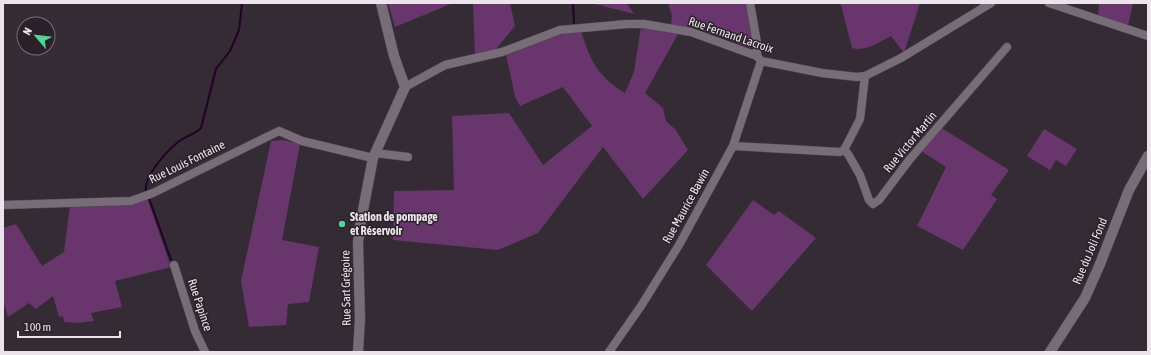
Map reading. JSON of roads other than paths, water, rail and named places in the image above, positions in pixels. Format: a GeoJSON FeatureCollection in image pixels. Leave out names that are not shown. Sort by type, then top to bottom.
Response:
{"type":"FeatureCollection","features":[{"type":"Feature","properties":{"kind":"street"},"geometry":{"type":"LineString","coordinates":[[381,3],[394,56],[405,87]]}},
{"type":"Feature","properties":{"kind":"street"},"geometry":{"type":"LineString","coordinates":[[750,3],[759,59]]}},
{"type":"Feature","properties":{"kind":"street","name":"Rue Fernand Lacroix"},"geometry":{"type":"LineString","coordinates":[[405,87],[445,65],[502,52],[560,30],[627,24],[644,24],[691,32],[759,59],[822,72],[857,77],[865,76],[901,58],[991,3]]}},
{"type":"Feature","properties":{"kind":"street"},"geometry":{"type":"LineString","coordinates":[[1049,3],[1148,36]]}},
{"type":"Feature","properties":{"kind":"street","name":"Rue Victor Martin"},"geometry":{"type":"LineString","coordinates":[[844,150],[854,162],[873,204],[879,200],[910,159],[1007,47]]}},
{"type":"Feature","properties":{"kind":"street","name":"Rue Maurice Bawin"},"geometry":{"type":"LineString","coordinates":[[609,352],[641,306],[679,245],[733,146],[759,59]]}},
{"type":"Feature","properties":{"kind":"street"},"geometry":{"type":"LineString","coordinates":[[733,146],[830,152],[840,152],[844,150],[860,119],[865,76]]}},
{"type":"Feature","properties":{"kind":"street","name":"Rue Sart Grégoire"},"geometry":{"type":"LineString","coordinates":[[358,352],[360,319],[358,243],[374,155],[405,87]]}},
{"type":"Feature","properties":{"kind":"street","name":"Rue Louis Fontaine"},"geometry":{"type":"LineString","coordinates":[[3,205],[131,201],[153,193],[279,131],[302,141],[374,155]]}},
{"type":"Feature","properties":{"kind":"street"},"geometry":{"type":"LineString","coordinates":[[374,155],[408,157]]}},
{"type":"Feature","properties":{"kind":"street","name":"Rue du Joli Fond"},"geometry":{"type":"LineString","coordinates":[[1050,352],[1084,298],[1100,264],[1129,190],[1148,156]]}},
{"type":"Feature","properties":{"kind":"street","name":"Rue Papince"},"geometry":{"type":"LineString","coordinates":[[174,264],[195,331],[205,352]]}},
{"type":"Feature","properties":{"kind":"waterway"},"geometry":{"type":"LineString","coordinates":[[146,191],[148,178],[162,158],[172,147],[201,128],[216,69],[230,51],[239,30],[242,3]]}},
{"type":"Feature","properties":{"kind":"waterway"},"geometry":{"type":"LineString","coordinates":[[573,3],[574,23]]}},
{"type":"Feature","properties":{"kind":"waterway"},"geometry":{"type":"LineString","coordinates":[[149,198],[171,260]]}},
{"type":"Feature","properties":{"kind":"place","name":"Station de pompage et Réservoir"},"geometry":{"type":"Point","coordinates":[342,224]}}]}
